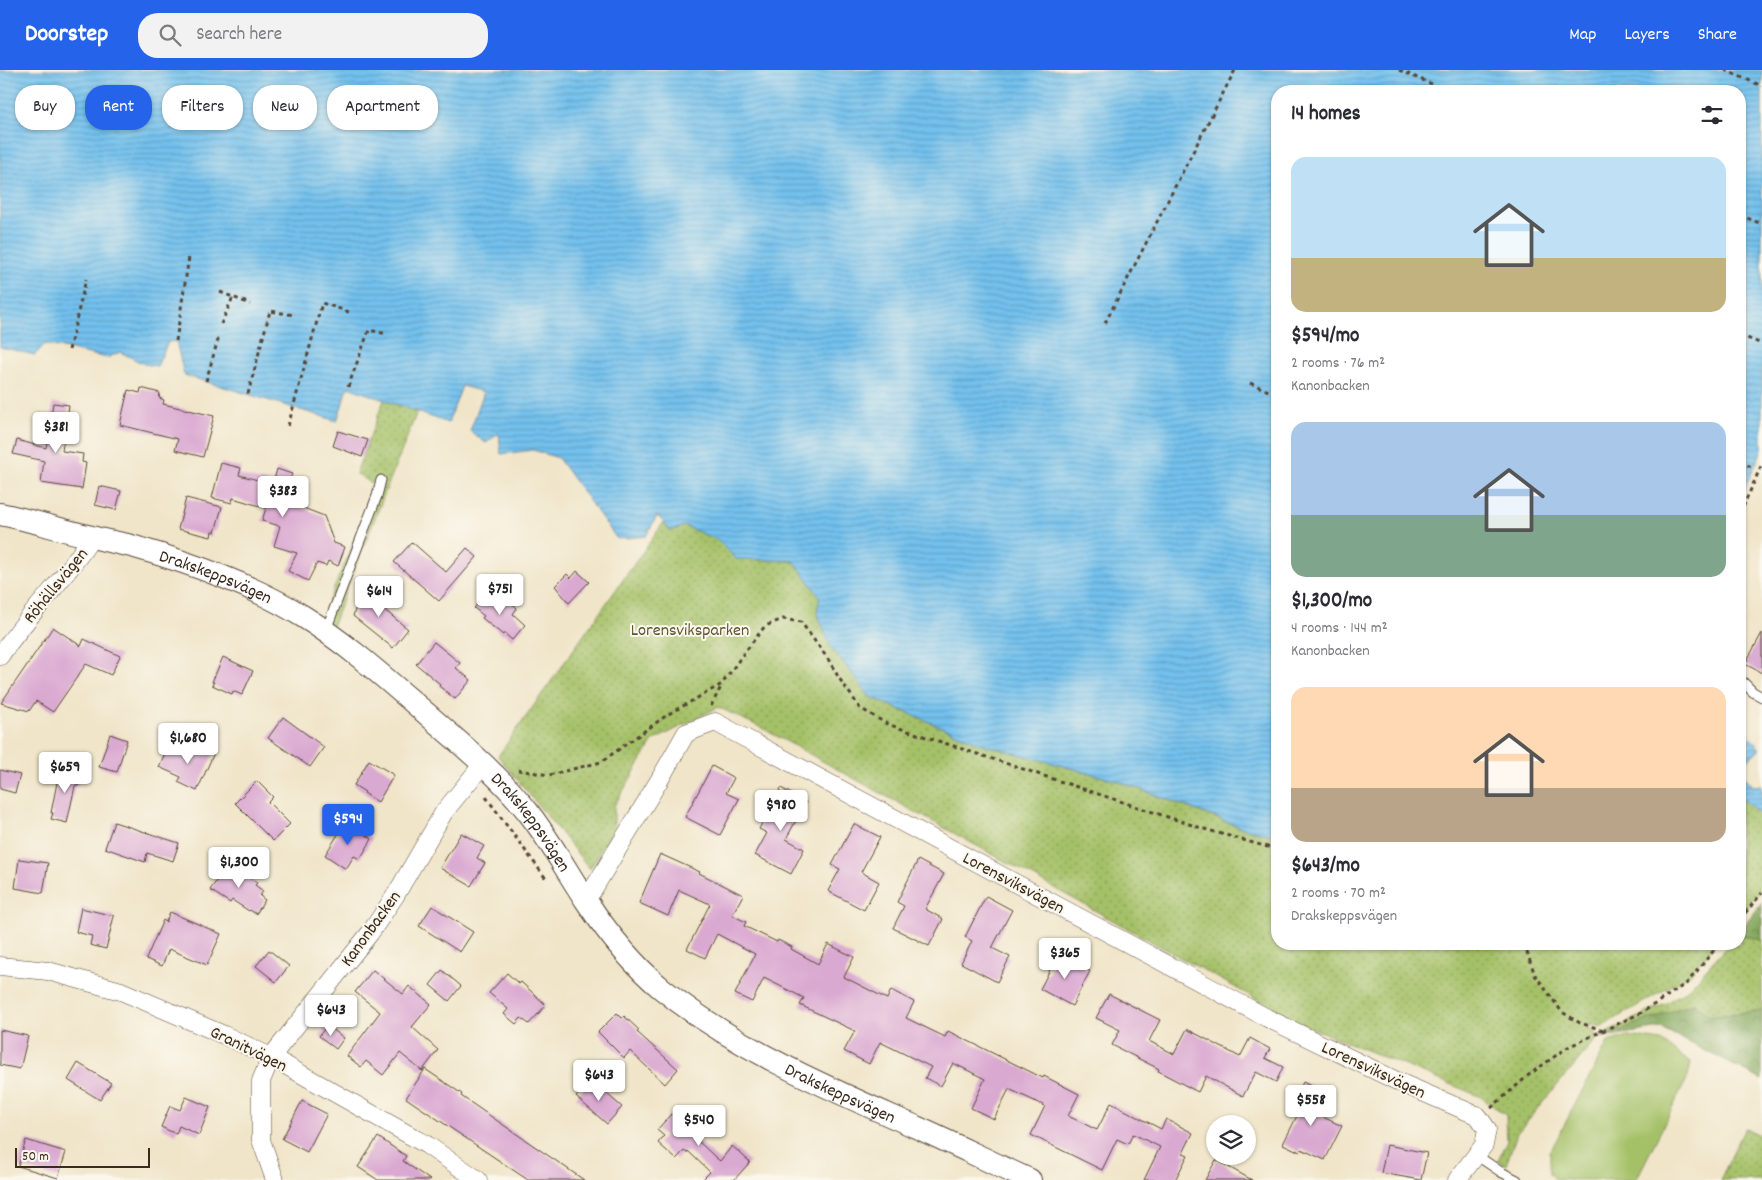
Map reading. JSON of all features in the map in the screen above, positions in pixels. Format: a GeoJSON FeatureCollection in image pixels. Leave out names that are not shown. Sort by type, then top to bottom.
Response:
{"type":"FeatureCollection","features":[{"type":"Feature","properties":{"kind":"street","name":"Drakskeppsvägen"},"geometry":{"type":"LineString","coordinates":[[0,514],[133,546],[230,580],[273,599],[325,631],[372,666],[477,771],[528,813],[561,859],[586,901],[608,930],[651,979],[693,1012],[718,1029],[802,1075],[1030,1180]]}},
{"type":"Feature","properties":{"kind":"street","name":"Röhällsvägen"},"geometry":{"type":"LineString","coordinates":[[0,656],[22,625],[82,553],[92,537]]}},
{"type":"Feature","properties":{"kind":"street","name":"Lorensviksvägen"},"geometry":{"type":"LineString","coordinates":[[586,901],[686,733],[715,722],[1266,1018],[1399,1082],[1478,1116]]}},
{"type":"Feature","properties":{"kind":"street","name":"Kanonbacken"},"geometry":{"type":"LineString","coordinates":[[275,1180],[261,1140],[261,1081],[271,1057],[370,933],[444,812],[477,771]]}},
{"type":"Feature","properties":{"kind":"street","name":"Granitvägen"},"geometry":{"type":"LineString","coordinates":[[0,966],[48,971],[121,991],[224,1035],[271,1057],[427,1145],[478,1180]]}},
{"type":"Feature","properties":{"kind":"street"},"geometry":{"type":"LineString","coordinates":[[1457,1180],[1484,1144],[1487,1129],[1478,1116]]}},
{"type":"Feature","properties":{"kind":"lane"},"geometry":{"type":"LineString","coordinates":[[325,631],[377,496],[381,480]]}},
{"type":"Feature","properties":{"kind":"lane"},"geometry":{"type":"LineString","coordinates":[[1746,685],[1762,697]]}},
{"type":"Feature","properties":{"kind":"lane"},"geometry":{"type":"LineString","coordinates":[[1476,1155],[1517,1180]]}},
{"type":"Feature","properties":{"kind":"path"},"geometry":{"type":"LineString","coordinates":[[1105,323],[1235,70]]}},
{"type":"Feature","properties":{"kind":"path"},"geometry":{"type":"LineString","coordinates":[[1399,70],[1434,85]]}},
{"type":"Feature","properties":{"kind":"path"},"geometry":{"type":"LineString","coordinates":[[1725,70],[1762,86]]}},
{"type":"Feature","properties":{"kind":"path"},"geometry":{"type":"LineString","coordinates":[[1746,217],[1762,224]]}},
{"type":"Feature","properties":{"kind":"path"},"geometry":{"type":"LineString","coordinates":[[176,341],[189,257]]}},
{"type":"Feature","properties":{"kind":"path"},"geometry":{"type":"LineString","coordinates":[[69,350],[86,279]]}},
{"type":"Feature","properties":{"kind":"path"},"geometry":{"type":"LineString","coordinates":[[220,292],[250,304]]}},
{"type":"Feature","properties":{"kind":"path"},"geometry":{"type":"LineString","coordinates":[[221,324],[233,297]]}},
{"type":"Feature","properties":{"kind":"path"},"geometry":{"type":"LineString","coordinates":[[288,426],[322,303],[349,312]]}},
{"type":"Feature","properties":{"kind":"path"},"geometry":{"type":"LineString","coordinates":[[248,394],[270,311],[294,314]]}},
{"type":"Feature","properties":{"kind":"path"},"geometry":{"type":"LineString","coordinates":[[348,387],[369,330],[387,334]]}},
{"type":"Feature","properties":{"kind":"path"},"geometry":{"type":"LineString","coordinates":[[206,382],[219,336]]}},
{"type":"Feature","properties":{"kind":"path"},"geometry":{"type":"LineString","coordinates":[[1746,337],[1762,344]]}},
{"type":"Feature","properties":{"kind":"path"},"geometry":{"type":"LineString","coordinates":[[1250,383],[1271,392]]}},
{"type":"Feature","properties":{"kind":"path"},"geometry":{"type":"LineString","coordinates":[[1746,500],[1762,464]]}},
{"type":"Feature","properties":{"kind":"path"},"geometry":{"type":"LineString","coordinates":[[1746,465],[1754,468]]}},
{"type":"Feature","properties":{"kind":"path"},"geometry":{"type":"LineString","coordinates":[[477,771],[549,775],[601,762],[667,715],[722,684],[765,626],[783,620],[801,622],[860,708],[886,724],[1201,828],[1271,848]]}},
{"type":"Feature","properties":{"kind":"path"},"geometry":{"type":"LineString","coordinates":[[477,771],[508,825],[549,883]]}},
{"type":"Feature","properties":{"kind":"path"},"geometry":{"type":"LineString","coordinates":[[1746,912],[1762,893]]}},
{"type":"Feature","properties":{"kind":"path"},"geometry":{"type":"LineString","coordinates":[[1526,950],[1535,975],[1562,1012],[1580,1023],[1604,1030]]}},
{"type":"Feature","properties":{"kind":"path"},"geometry":{"type":"LineString","coordinates":[[1478,1116],[1494,1106],[1530,1074],[1568,1047],[1641,1012],[1687,983],[1714,950]]}},
{"type":"Feature","properties":{"kind":"green space"},"geometry":{"type":"Polygon","coordinates":[[[384,400],[417,412],[329,634],[318,626],[377,487],[356,473],[384,400]]]}},
{"type":"Feature","properties":{"kind":"green space","name":"Lorensviksparken"},"geometry":{"type":"Polygon","coordinates":[[[664,522],[685,526],[717,540],[736,559],[794,561],[821,598],[817,612],[870,697],[982,744],[1118,781],[1242,828],[1271,835],[1271,950],[1711,950],[1688,976],[1601,1027],[1586,1023],[1598,1037],[1517,1133],[1506,1165],[1498,1160],[1507,1141],[1506,1115],[1479,1096],[1300,1023],[762,728],[718,707],[653,741],[614,806],[614,828],[590,869],[498,756],[664,522]]]}},
{"type":"Feature","properties":{"kind":"green space"},"geometry":{"type":"Polygon","coordinates":[[[1746,802],[1762,817],[1762,889],[1746,908],[1746,802]]]}},
{"type":"Feature","properties":{"kind":"green space"},"geometry":{"type":"Polygon","coordinates":[[[1762,903],[1762,940],[1746,936],[1746,923],[1762,903]]]}},
{"type":"Feature","properties":{"kind":"green space"},"geometry":{"type":"Polygon","coordinates":[[[1746,936],[1762,940],[1762,1010],[1710,1017],[1598,1037],[1667,1003],[1688,989],[1724,950],[1746,950],[1746,936]]]}},
{"type":"Feature","properties":{"kind":"green space"},"geometry":{"type":"Polygon","coordinates":[[[1695,1003],[1710,1017],[1762,1010],[1762,1080],[1661,1028],[1597,1038],[1695,1003]]]}},
{"type":"Feature","properties":{"kind":"green space"},"geometry":{"type":"Polygon","coordinates":[[[1628,1036],[1661,1041],[1691,1063],[1688,1077],[1636,1180],[1556,1180],[1550,1173],[1550,1152],[1608,1042],[1628,1036]]]}},
{"type":"Feature","properties":{"kind":"green space"},"geometry":{"type":"Polygon","coordinates":[[[1745,1128],[1762,1136],[1762,1180],[1720,1180],[1745,1128]]]}},
{"type":"Feature","properties":{"kind":"water"},"geometry":{"type":"Polygon","coordinates":[[[0,70],[1762,70],[1762,450],[1746,486],[1746,85],[1271,85],[1271,835],[1243,828],[1118,781],[982,744],[870,697],[830,646],[817,612],[820,597],[794,561],[736,559],[717,540],[685,526],[670,531],[657,516],[646,536],[617,539],[558,458],[533,450],[501,454],[499,433],[486,443],[470,431],[484,392],[462,386],[448,423],[348,387],[337,421],[184,375],[176,341],[168,342],[157,366],[144,364],[120,352],[107,358],[45,344],[35,355],[0,347],[0,70]]]}},
{"type":"Feature","properties":{"kind":"water"},"geometry":{"type":"Polygon","coordinates":[[[1746,733],[1760,749],[1746,761],[1746,733]]]}},
{"type":"Feature","properties":{"kind":"water"},"geometry":{"type":"Polygon","coordinates":[[[1746,778],[1753,786],[1762,785],[1762,817],[1746,802],[1746,778]]]}},
{"type":"Feature","properties":{"kind":"building"},"geometry":{"type":"Polygon","coordinates":[[[141,388],[160,393],[159,398],[164,400],[163,404],[214,416],[203,457],[175,450],[178,439],[120,425],[128,390],[140,393],[141,388]]]}},
{"type":"Feature","properties":{"kind":"building"},"geometry":{"type":"Polygon","coordinates":[[[53,403],[69,405],[62,451],[83,454],[82,462],[86,463],[82,489],[41,483],[44,461],[13,454],[17,440],[46,448],[53,403]]]}},
{"type":"Feature","properties":{"kind":"building"},"geometry":{"type":"Polygon","coordinates":[[[338,431],[368,440],[362,457],[333,446],[338,431]]]}},
{"type":"Feature","properties":{"kind":"building"},"geometry":{"type":"Polygon","coordinates":[[[221,463],[241,468],[239,475],[273,484],[277,469],[292,474],[288,485],[298,487],[293,504],[324,516],[334,543],[345,547],[338,566],[328,561],[326,566],[317,563],[308,581],[288,571],[297,553],[274,546],[280,526],[262,521],[266,508],[233,498],[232,503],[212,498],[221,463]]]}},
{"type":"Feature","properties":{"kind":"building"},"geometry":{"type":"Polygon","coordinates":[[[99,486],[121,491],[116,510],[95,505],[99,486]]]}},
{"type":"Feature","properties":{"kind":"building"},"geometry":{"type":"Polygon","coordinates":[[[186,498],[222,507],[215,532],[212,531],[211,537],[178,529],[186,498]]]}},
{"type":"Feature","properties":{"kind":"building"},"geometry":{"type":"Polygon","coordinates":[[[412,542],[446,572],[467,548],[477,557],[439,601],[394,562],[412,542]]]}},
{"type":"Feature","properties":{"kind":"building"},"geometry":{"type":"Polygon","coordinates":[[[577,571],[589,582],[569,603],[555,586],[567,574],[571,578],[577,571]]]}},
{"type":"Feature","properties":{"kind":"building"},"geometry":{"type":"Polygon","coordinates":[[[362,589],[385,598],[382,608],[408,629],[393,648],[353,616],[362,589]]]}},
{"type":"Feature","properties":{"kind":"building"},"geometry":{"type":"Polygon","coordinates":[[[488,593],[498,602],[503,596],[517,608],[513,614],[525,625],[512,640],[482,618],[484,616],[474,608],[488,593]]]}},
{"type":"Feature","properties":{"kind":"building"},"geometry":{"type":"Polygon","coordinates":[[[53,627],[81,646],[84,639],[120,656],[111,675],[86,664],[53,712],[36,701],[29,711],[1,703],[53,627]]]}},
{"type":"Feature","properties":{"kind":"building"},"geometry":{"type":"Polygon","coordinates":[[[1762,633],[1762,673],[1746,665],[1762,633]]]}},
{"type":"Feature","properties":{"kind":"building"},"geometry":{"type":"Polygon","coordinates":[[[434,642],[460,663],[456,668],[471,680],[455,699],[416,664],[434,642]]]}},
{"type":"Feature","properties":{"kind":"building"},"geometry":{"type":"Polygon","coordinates":[[[223,657],[253,671],[242,695],[233,691],[232,694],[212,685],[223,657]]]}},
{"type":"Feature","properties":{"kind":"building"},"geometry":{"type":"Polygon","coordinates":[[[283,717],[324,747],[310,767],[268,738],[283,717]]]}},
{"type":"Feature","properties":{"kind":"building"},"geometry":{"type":"Polygon","coordinates":[[[110,734],[127,740],[117,772],[99,767],[110,734]]]}},
{"type":"Feature","properties":{"kind":"building"},"geometry":{"type":"Polygon","coordinates":[[[195,745],[214,753],[197,791],[178,782],[181,777],[159,767],[168,746],[190,756],[195,745]]]}},
{"type":"Feature","properties":{"kind":"building"},"geometry":{"type":"Polygon","coordinates":[[[369,760],[394,775],[378,802],[354,785],[369,760]]]}},
{"type":"Feature","properties":{"kind":"building"},"geometry":{"type":"Polygon","coordinates":[[[712,766],[734,778],[726,793],[739,799],[720,835],[685,817],[712,766]]]}},
{"type":"Feature","properties":{"kind":"building"},"geometry":{"type":"Polygon","coordinates":[[[60,767],[81,771],[78,786],[75,786],[67,823],[51,819],[60,767]]]}},
{"type":"Feature","properties":{"kind":"building"},"geometry":{"type":"Polygon","coordinates":[[[0,770],[20,775],[15,793],[0,789],[0,770]]]}},
{"type":"Feature","properties":{"kind":"building"},"geometry":{"type":"Polygon","coordinates":[[[257,781],[273,797],[268,802],[290,824],[273,841],[235,803],[257,781]]]}},
{"type":"Feature","properties":{"kind":"building"},"geometry":{"type":"Polygon","coordinates":[[[781,788],[806,802],[786,839],[804,849],[791,874],[755,855],[767,833],[759,829],[781,788]]]}},
{"type":"Feature","properties":{"kind":"building"},"geometry":{"type":"Polygon","coordinates":[[[114,822],[179,843],[173,861],[147,853],[145,862],[105,848],[114,822]]]}},
{"type":"Feature","properties":{"kind":"building"},"geometry":{"type":"Polygon","coordinates":[[[346,822],[372,839],[360,859],[354,856],[346,869],[325,855],[346,822]]]}},
{"type":"Feature","properties":{"kind":"building"},"geometry":{"type":"Polygon","coordinates":[[[854,824],[880,837],[861,872],[879,882],[864,910],[828,891],[840,869],[832,865],[854,824]]]}},
{"type":"Feature","properties":{"kind":"building"},"geometry":{"type":"Polygon","coordinates":[[[461,833],[484,846],[477,858],[485,863],[471,886],[440,868],[461,833]]]}},
{"type":"Feature","properties":{"kind":"building"},"geometry":{"type":"Polygon","coordinates":[[[660,854],[700,872],[743,895],[732,915],[746,922],[744,926],[792,947],[791,949],[818,964],[828,944],[854,957],[844,977],[887,999],[891,990],[914,1002],[906,1018],[945,1037],[948,1031],[1079,1094],[1068,1116],[1097,1130],[1111,1103],[1161,1129],[1166,1119],[1193,1133],[1183,1153],[1188,1155],[1175,1180],[1144,1180],[1160,1147],[1133,1134],[1128,1144],[1117,1139],[1102,1170],[1031,1135],[1045,1106],[1009,1089],[994,1119],[971,1108],[985,1079],[953,1063],[941,1086],[925,1078],[931,1067],[880,1042],[869,1064],[844,1051],[855,1031],[800,1005],[804,998],[764,978],[752,1002],[735,994],[755,954],[717,934],[705,958],[687,949],[710,904],[679,890],[668,916],[639,903],[660,854]]]}},
{"type":"Feature","properties":{"kind":"building"},"geometry":{"type":"Polygon","coordinates":[[[19,859],[48,863],[43,893],[15,888],[19,859]]]}},
{"type":"Feature","properties":{"kind":"building"},"geometry":{"type":"Polygon","coordinates":[[[918,860],[944,874],[925,909],[943,919],[929,946],[893,928],[904,906],[897,902],[918,860]]]}},
{"type":"Feature","properties":{"kind":"building"},"geometry":{"type":"Polygon","coordinates":[[[229,863],[257,883],[255,885],[263,891],[260,896],[265,900],[256,914],[232,900],[230,903],[210,890],[229,863]]]}},
{"type":"Feature","properties":{"kind":"building"},"geometry":{"type":"Polygon","coordinates":[[[986,896],[1012,910],[992,948],[1010,957],[997,982],[961,963],[972,941],[965,937],[986,896]]]}},
{"type":"Feature","properties":{"kind":"building"},"geometry":{"type":"Polygon","coordinates":[[[432,906],[473,932],[460,952],[419,926],[432,906]]]}},
{"type":"Feature","properties":{"kind":"building"},"geometry":{"type":"Polygon","coordinates":[[[81,908],[114,916],[106,949],[90,945],[92,936],[76,932],[81,908]]]}},
{"type":"Feature","properties":{"kind":"building"},"geometry":{"type":"Polygon","coordinates":[[[170,912],[221,934],[207,965],[169,949],[162,966],[146,959],[163,920],[166,922],[170,912]]]}},
{"type":"Feature","properties":{"kind":"building"},"geometry":{"type":"Polygon","coordinates":[[[269,950],[289,966],[276,982],[256,966],[269,950]]]}},
{"type":"Feature","properties":{"kind":"building"},"geometry":{"type":"Polygon","coordinates":[[[1058,954],[1090,971],[1072,1006],[1040,989],[1058,954]]]}},
{"type":"Feature","properties":{"kind":"building"},"geometry":{"type":"Polygon","coordinates":[[[373,970],[403,994],[409,986],[431,1004],[412,1027],[438,1050],[422,1071],[400,1053],[383,1075],[366,1061],[361,1067],[347,1056],[380,1012],[355,992],[373,970]]]}},
{"type":"Feature","properties":{"kind":"building"},"geometry":{"type":"Polygon","coordinates":[[[442,970],[461,986],[449,1001],[430,985],[442,970]]]}},
{"type":"Feature","properties":{"kind":"building"},"geometry":{"type":"Polygon","coordinates":[[[507,973],[519,984],[521,982],[546,1005],[529,1024],[521,1018],[516,1024],[504,1014],[508,1009],[489,993],[507,973]]]}},
{"type":"Feature","properties":{"kind":"building"},"geometry":{"type":"Polygon","coordinates":[[[1109,994],[1160,1020],[1149,1041],[1174,1054],[1187,1029],[1240,1057],[1250,1038],[1270,1049],[1265,1058],[1283,1067],[1276,1082],[1256,1072],[1243,1096],[1206,1076],[1198,1092],[1158,1071],[1159,1069],[1112,1045],[1120,1030],[1096,1018],[1109,994]]]}},
{"type":"Feature","properties":{"kind":"building"},"geometry":{"type":"Polygon","coordinates":[[[617,1013],[622,1018],[624,1016],[639,1030],[637,1032],[678,1069],[665,1084],[630,1051],[624,1058],[598,1032],[617,1013]]]}},
{"type":"Feature","properties":{"kind":"building"},"geometry":{"type":"Polygon","coordinates":[[[327,1025],[344,1038],[336,1049],[319,1036],[327,1025]]]}},
{"type":"Feature","properties":{"kind":"building"},"geometry":{"type":"Polygon","coordinates":[[[0,1030],[28,1036],[20,1069],[0,1065],[0,1030]]]}},
{"type":"Feature","properties":{"kind":"building"},"geometry":{"type":"Polygon","coordinates":[[[78,1063],[111,1083],[100,1100],[68,1080],[78,1063]]]}},
{"type":"Feature","properties":{"kind":"building"},"geometry":{"type":"Polygon","coordinates":[[[425,1069],[462,1094],[461,1096],[584,1180],[528,1180],[406,1098],[425,1069]]]}},
{"type":"Feature","properties":{"kind":"building"},"geometry":{"type":"Polygon","coordinates":[[[591,1080],[622,1107],[607,1124],[576,1097],[591,1080]]]}},
{"type":"Feature","properties":{"kind":"building"},"geometry":{"type":"Polygon","coordinates":[[[1303,1082],[1319,1090],[1308,1110],[1342,1126],[1325,1160],[1301,1149],[1300,1152],[1283,1144],[1301,1108],[1293,1104],[1303,1082]]]}},
{"type":"Feature","properties":{"kind":"building"},"geometry":{"type":"Polygon","coordinates":[[[186,1097],[210,1107],[199,1135],[179,1126],[176,1134],[161,1127],[170,1106],[180,1110],[186,1097]]]}},
{"type":"Feature","properties":{"kind":"building"},"geometry":{"type":"Polygon","coordinates":[[[302,1101],[327,1114],[307,1152],[282,1139],[302,1101]]]}},
{"type":"Feature","properties":{"kind":"building"},"geometry":{"type":"Polygon","coordinates":[[[688,1108],[707,1124],[695,1138],[715,1157],[720,1161],[732,1146],[750,1162],[734,1180],[702,1180],[710,1172],[688,1151],[687,1153],[684,1151],[676,1159],[658,1143],[664,1136],[657,1130],[671,1114],[678,1120],[688,1108]]]}},
{"type":"Feature","properties":{"kind":"building"},"geometry":{"type":"Polygon","coordinates":[[[378,1137],[406,1156],[403,1161],[430,1180],[378,1180],[358,1167],[378,1137]]]}},
{"type":"Feature","properties":{"kind":"building"},"geometry":{"type":"Polygon","coordinates":[[[26,1140],[66,1152],[58,1178],[18,1166],[26,1140]]]}},
{"type":"Feature","properties":{"kind":"building"},"geometry":{"type":"Polygon","coordinates":[[[1387,1145],[1427,1153],[1421,1180],[1381,1173],[1387,1145]]]}},
{"type":"Feature","properties":{"kind":"building"},"geometry":{"type":"Polygon","coordinates":[[[1213,1165],[1225,1165],[1252,1180],[1205,1180],[1213,1165]]]}}]}
